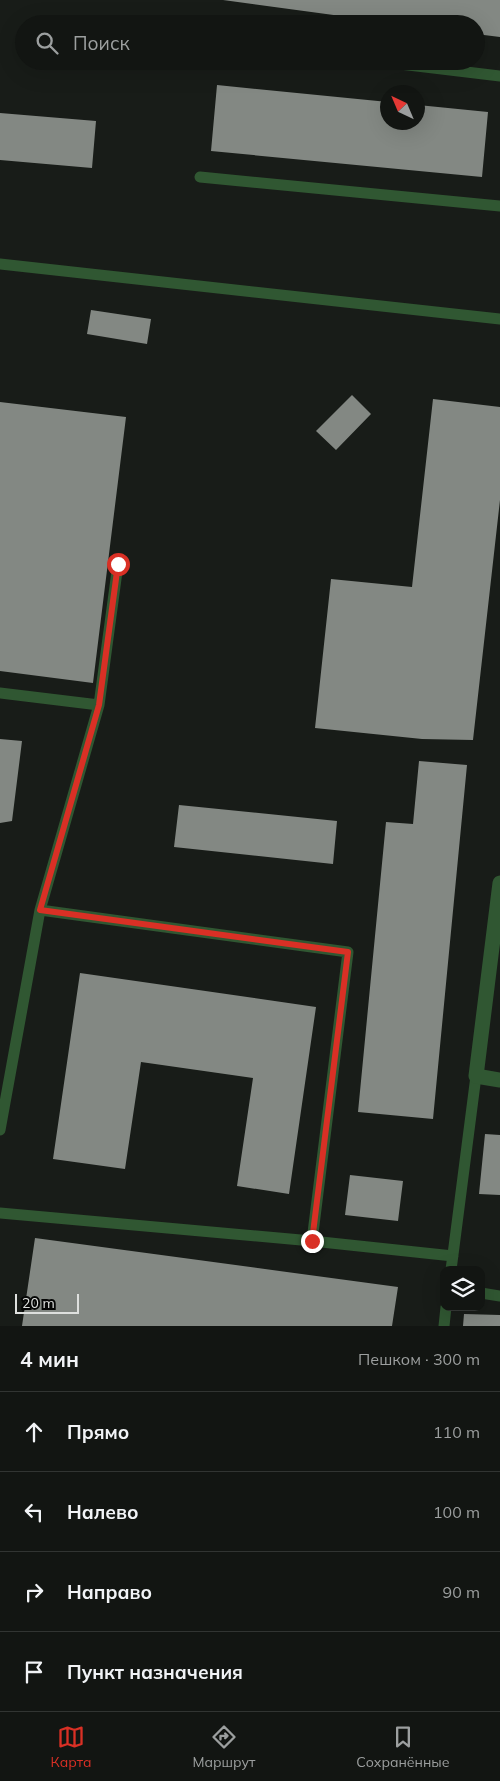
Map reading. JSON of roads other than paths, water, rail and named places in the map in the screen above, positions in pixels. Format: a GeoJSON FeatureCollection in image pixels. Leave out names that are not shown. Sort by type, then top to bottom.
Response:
{"type":"FeatureCollection","features":[{"type":"Feature","properties":{"kind":"street"},"geometry":{"type":"LineString","coordinates":[[500,883],[476,1076],[500,1080]]}},
{"type":"Feature","properties":{"kind":"lane"},"geometry":{"type":"LineString","coordinates":[[450,70],[500,76]]}},
{"type":"Feature","properties":{"kind":"lane"},"geometry":{"type":"LineString","coordinates":[[200,177],[500,206]]}},
{"type":"Feature","properties":{"kind":"lane"},"geometry":{"type":"LineString","coordinates":[[0,264],[500,320]]}},
{"type":"Feature","properties":{"kind":"lane"},"geometry":{"type":"LineString","coordinates":[[0,1130],[40,910],[99,705],[118,564]]}},
{"type":"Feature","properties":{"kind":"lane"},"geometry":{"type":"LineString","coordinates":[[0,693],[99,705]]}},
{"type":"Feature","properties":{"kind":"lane"},"geometry":{"type":"LineString","coordinates":[[40,910],[348,952],[312,1241]]}},
{"type":"Feature","properties":{"kind":"lane"},"geometry":{"type":"LineString","coordinates":[[452,1266],[476,1076]]}},
{"type":"Feature","properties":{"kind":"lane"},"geometry":{"type":"LineString","coordinates":[[0,1213],[312,1241],[453,1256]]}},
{"type":"Feature","properties":{"kind":"lane"},"geometry":{"type":"LineString","coordinates":[[485,1294],[500,1296]]}},
{"type":"Feature","properties":{"kind":"lane"},"geometry":{"type":"LineString","coordinates":[[444,1326],[446,1311]]}}]}
